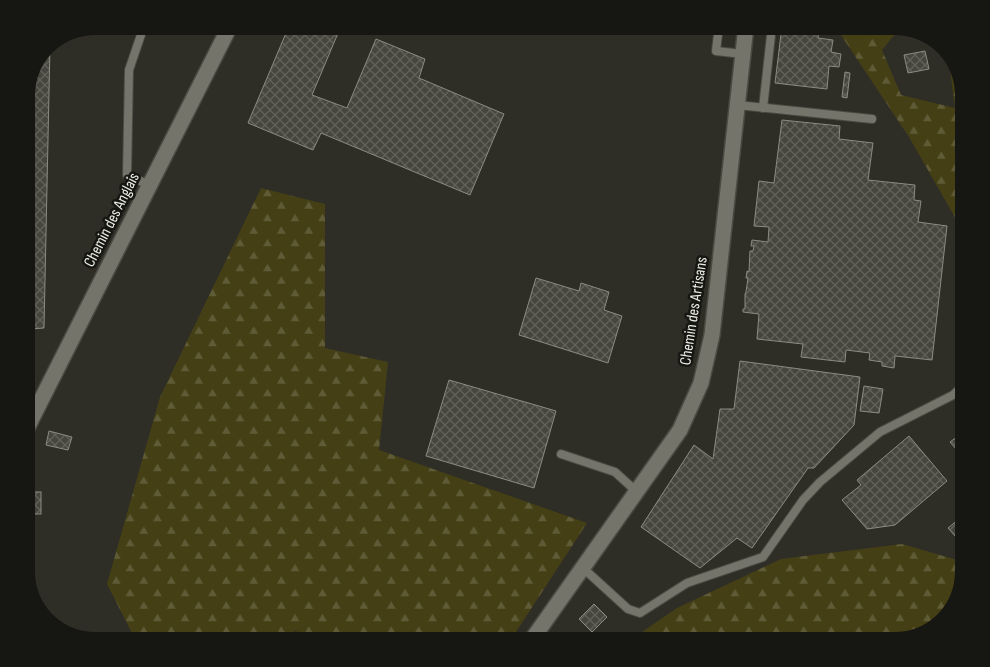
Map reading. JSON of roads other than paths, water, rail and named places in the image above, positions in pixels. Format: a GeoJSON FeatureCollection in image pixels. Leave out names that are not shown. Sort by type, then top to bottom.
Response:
{"type":"FeatureCollection","features":[{"type":"Feature","properties":{"kind":"street","name":"Chemin des Anglais"},"geometry":{"type":"LineString","coordinates":[[35,412],[222,35]]}},
{"type":"Feature","properties":{"kind":"street","name":"Chemin des Artisans"},"geometry":{"type":"LineString","coordinates":[[537,632],[680,430],[701,383],[712,335],[745,35]]}},
{"type":"Feature","properties":{"kind":"lane"},"geometry":{"type":"LineString","coordinates":[[141,35],[129,70],[127,175],[149,185]]}},
{"type":"Feature","properties":{"kind":"lane"},"geometry":{"type":"LineString","coordinates":[[718,35],[716,51],[743,54]]}},
{"type":"Feature","properties":{"kind":"lane"},"geometry":{"type":"LineString","coordinates":[[763,108],[771,35]]}},
{"type":"Feature","properties":{"kind":"lane"},"geometry":{"type":"LineString","coordinates":[[737,105],[872,119]]}},
{"type":"Feature","properties":{"kind":"lane"},"geometry":{"type":"LineString","coordinates":[[582,568],[628,609],[640,613],[687,583],[763,557],[803,500],[820,482],[880,432],[955,394]]}},
{"type":"Feature","properties":{"kind":"lane"},"geometry":{"type":"LineString","coordinates":[[561,454],[615,472],[637,492]]}}]}
